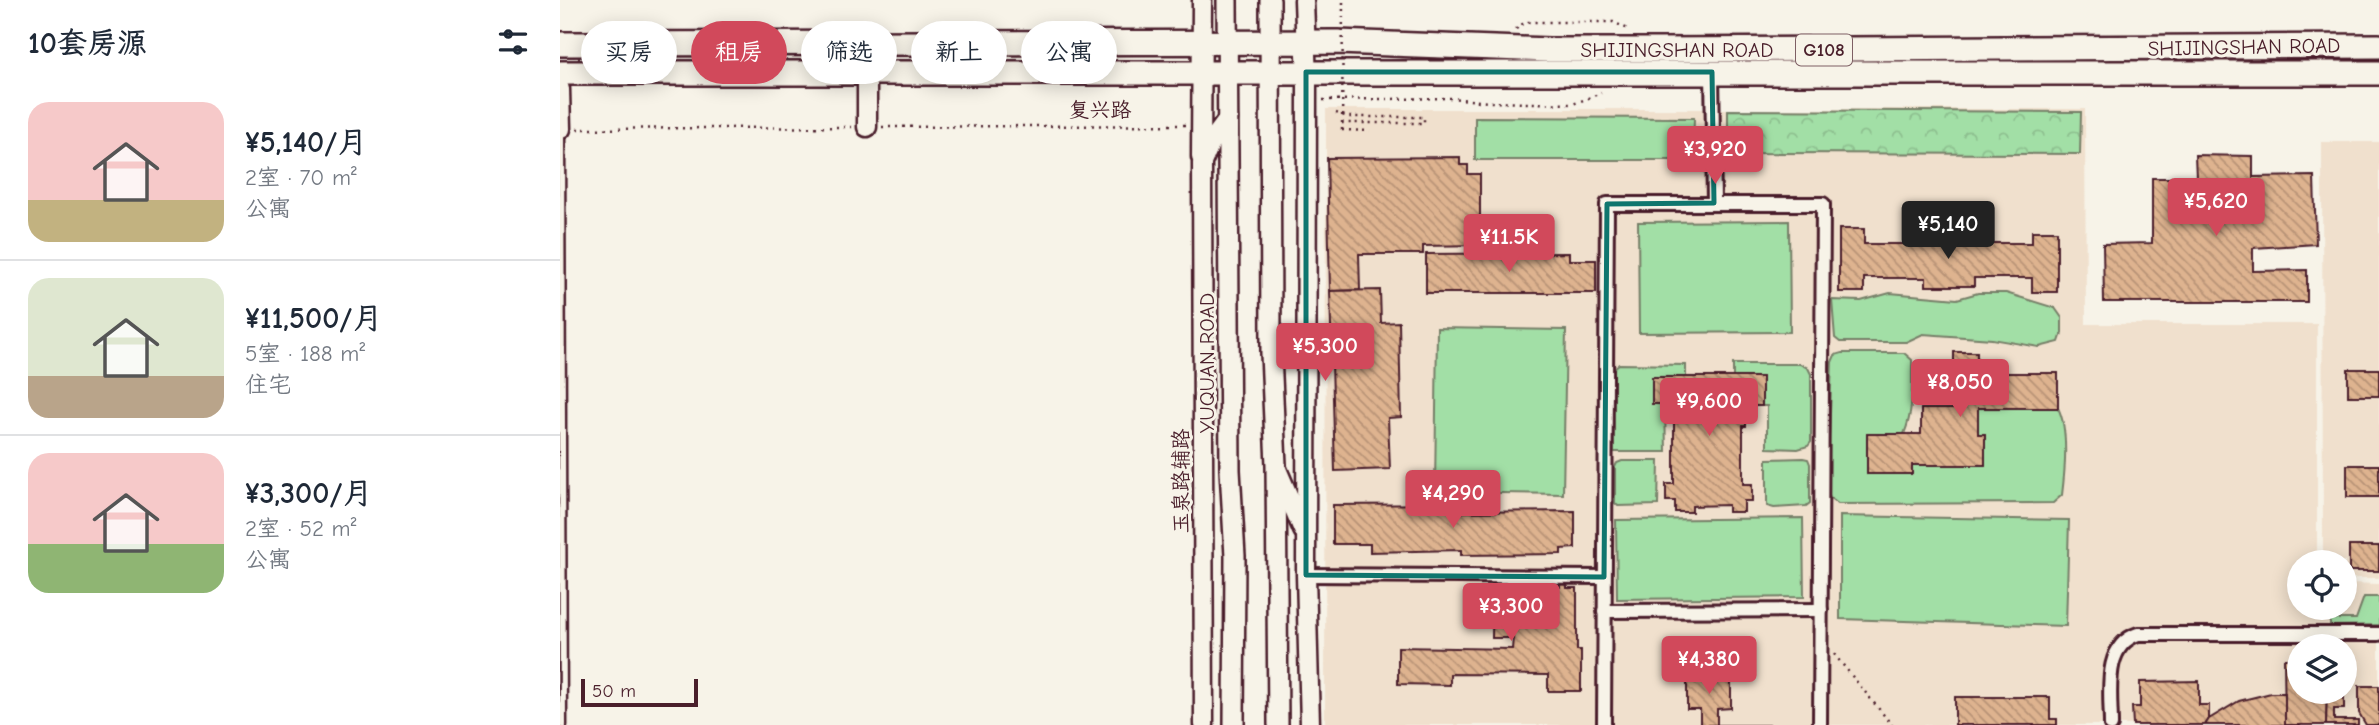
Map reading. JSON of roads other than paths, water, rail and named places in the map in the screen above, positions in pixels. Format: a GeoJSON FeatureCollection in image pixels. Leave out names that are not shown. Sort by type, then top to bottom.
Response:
{"type":"FeatureCollection","features":[{"type":"Feature","properties":{"kind":"highway","name":"G108"},"geometry":{"type":"LineString","coordinates":[[560,44],[1270,42]]}},
{"type":"Feature","properties":{"kind":"highway","name":"SHIJINGSHAN ROAD"},"geometry":{"type":"LineString","coordinates":[[1270,42],[1549,50],[2379,46]]}},
{"type":"Feature","properties":{"kind":"highway","name":"G108"},"geometry":{"type":"LineString","coordinates":[[897,73],[1270,71]]}},
{"type":"Feature","properties":{"kind":"highway","name":"SHIJINGSHAN ROAD"},"geometry":{"type":"LineString","coordinates":[[1270,71],[2379,73]]}},
{"type":"Feature","properties":{"kind":"highway","name":"G108"},"geometry":{"type":"LineString","coordinates":[[560,73],[801,73]]}},
{"type":"Feature","properties":{"kind":"main road","name":"YUQUAN ROAD"},"geometry":{"type":"LineString","coordinates":[[1227,0],[1230,470],[1235,556],[1234,725]]}},
{"type":"Feature","properties":{"kind":"main road"},"geometry":{"type":"LineString","coordinates":[[1270,0],[1271,354],[1276,465],[1278,725]]}},
{"type":"Feature","properties":{"kind":"street"},"geometry":{"type":"LineString","coordinates":[[1202,0],[1202,163]]}},
{"type":"Feature","properties":{"kind":"street"},"geometry":{"type":"LineString","coordinates":[[1304,0],[1306,575],[1310,725]]}},
{"type":"Feature","properties":{"kind":"street"},"geometry":{"type":"LineString","coordinates":[[1712,72],[1714,203]]}},
{"type":"Feature","properties":{"kind":"street"},"geometry":{"type":"LineString","coordinates":[[867,84],[867,127]]}},
{"type":"Feature","properties":{"kind":"street"},"geometry":{"type":"LineString","coordinates":[[560,89],[561,129]]}},
{"type":"Feature","properties":{"kind":"street","name":"玉泉路辅路"},"geometry":{"type":"LineString","coordinates":[[1204,725],[1202,163],[1211,142],[1228,119]]}},
{"type":"Feature","properties":{"kind":"street"},"geometry":{"type":"LineString","coordinates":[[1604,725],[1607,204],[1714,203],[1823,204],[1820,725]]}},
{"type":"Feature","properties":{"kind":"street"},"geometry":{"type":"LineString","coordinates":[[1276,465],[1307,540]]}},
{"type":"Feature","properties":{"kind":"street"},"geometry":{"type":"LineString","coordinates":[[1306,575],[1604,577]]}},
{"type":"Feature","properties":{"kind":"street"},"geometry":{"type":"LineString","coordinates":[[1604,611],[1821,610]]}},
{"type":"Feature","properties":{"kind":"street"},"geometry":{"type":"LineString","coordinates":[[2111,725],[2112,665],[2119,646],[2126,638],[2138,634],[2379,634]]}},
{"type":"Feature","properties":{"kind":"lane"},"geometry":{"type":"LineString","coordinates":[[561,129],[563,725]]}}]}
